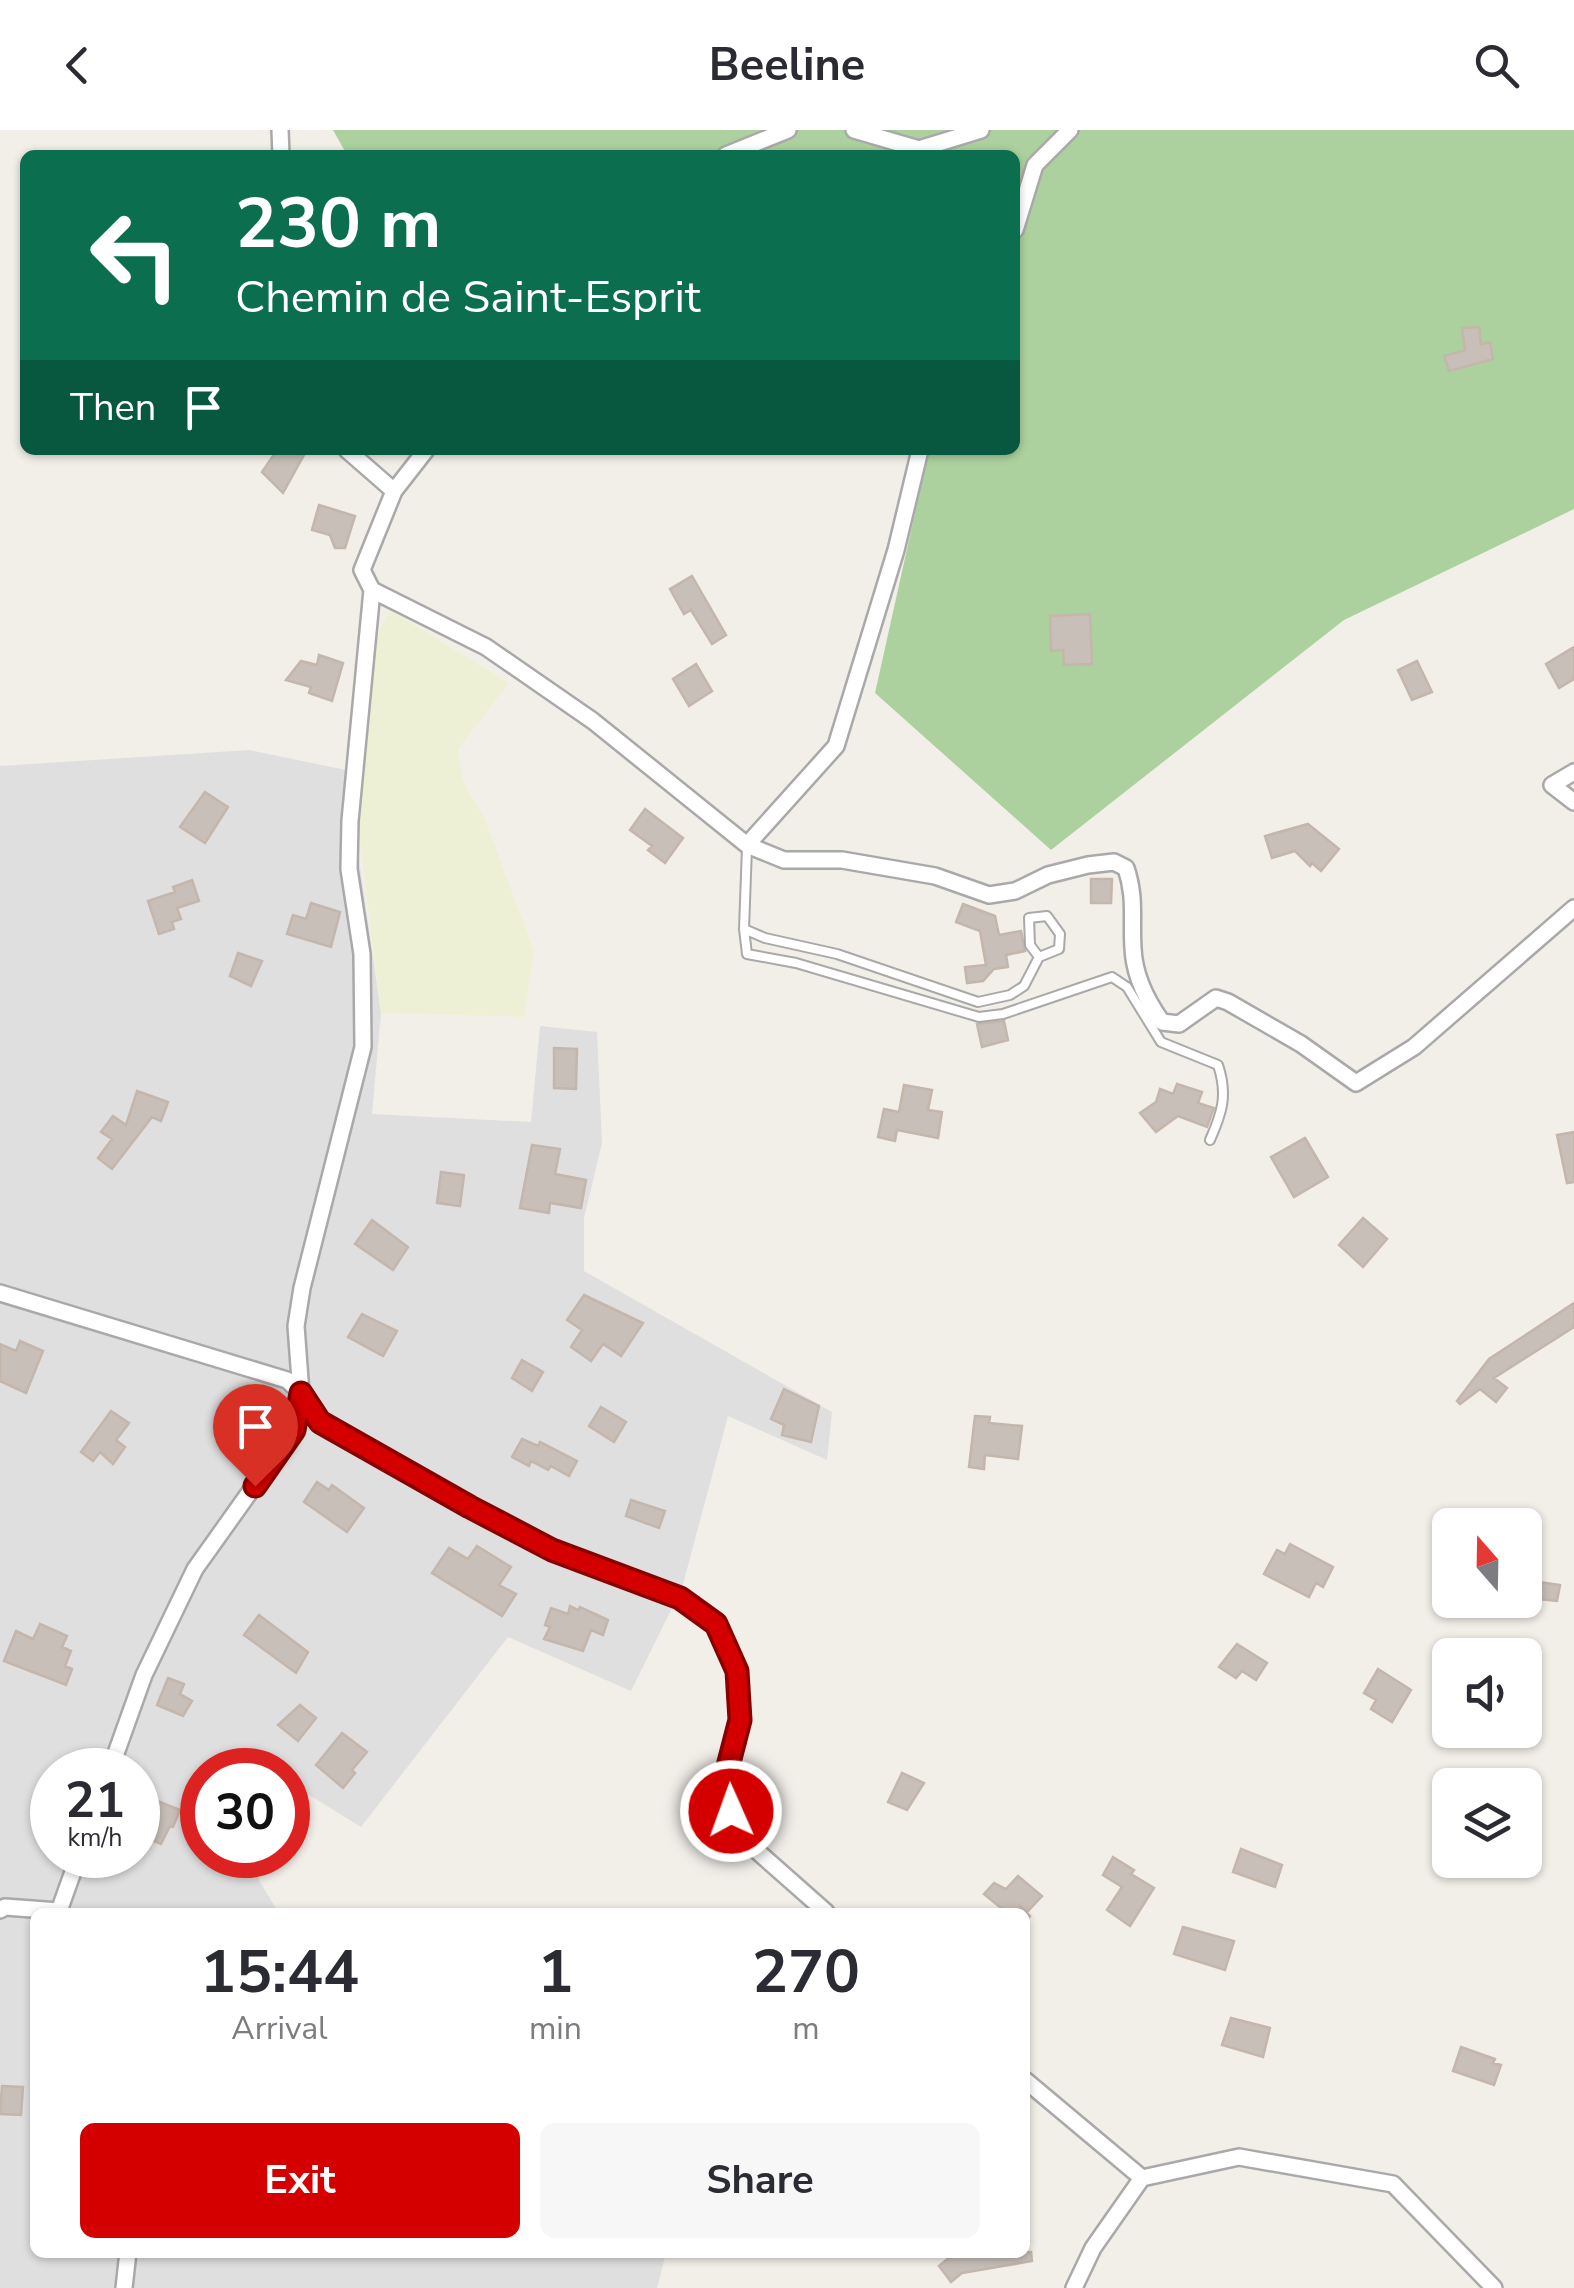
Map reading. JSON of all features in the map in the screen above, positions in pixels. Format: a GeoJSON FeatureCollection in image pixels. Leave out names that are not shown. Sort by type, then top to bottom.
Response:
{"type":"FeatureCollection","features":[{"type":"Feature","properties":{"kind":"street"},"geometry":{"type":"LineString","coordinates":[[738,150],[788,130]]}},
{"type":"Feature","properties":{"kind":"street"},"geometry":{"type":"LineString","coordinates":[[854,130],[919,149],[981,130]]}},
{"type":"Feature","properties":{"kind":"street"},"geometry":{"type":"LineString","coordinates":[[1020,214],[1035,165],[1070,130]]}},
{"type":"Feature","properties":{"kind":"street"},"geometry":{"type":"LineString","coordinates":[[354,455],[394,491]]}},
{"type":"Feature","properties":{"kind":"street"},"geometry":{"type":"LineString","coordinates":[[118,1748],[144,1675],[195,1569],[294,1430],[301,1393],[296,1326],[302,1288],[364,1047],[362,954],[349,853],[372,590],[362,570],[394,491],[422,455]]}},
{"type":"Feature","properties":{"kind":"street"},"geometry":{"type":"LineString","coordinates":[[747,845],[836,746],[896,550],[919,455]]}},
{"type":"Feature","properties":{"kind":"street"},"geometry":{"type":"LineString","coordinates":[[372,590],[486,647],[593,722],[747,845],[784,860],[842,860],[935,876],[989,895],[1014,892],[1048,876],[1114,862],[1126,868],[1134,892],[1135,964],[1149,1004],[1162,1022],[1179,1024],[1216,998],[1301,1044],[1356,1083],[1414,1047],[1574,908]]}},
{"type":"Feature","properties":{"kind":"street"},"geometry":{"type":"LineString","coordinates":[[1574,772],[1552,785],[1574,802]]}},
{"type":"Feature","properties":{"kind":"street"},"geometry":{"type":"LineString","coordinates":[[0,1293],[287,1380],[320,1422],[552,1550],[680,1598],[716,1624],[737,1671],[740,1720],[726,1774],[731,1811],[757,1851],[821,1908]]}},
{"type":"Feature","properties":{"kind":"street"},"geometry":{"type":"LineString","coordinates":[[61,1908],[71,1878]]}},
{"type":"Feature","properties":{"kind":"street"},"geometry":{"type":"LineString","coordinates":[[0,1910],[30,1909]]}},
{"type":"Feature","properties":{"kind":"street"},"geometry":{"type":"LineString","coordinates":[[1030,2084],[1142,2178]]}},
{"type":"Feature","properties":{"kind":"street"},"geometry":{"type":"LineString","coordinates":[[1074,2288],[1093,2248],[1142,2178],[1239,2157],[1393,2184],[1494,2288]]}},
{"type":"Feature","properties":{"kind":"street"},"geometry":{"type":"LineString","coordinates":[[124,2288],[127,2258]]}},
{"type":"Feature","properties":{"kind":"lane"},"geometry":{"type":"LineString","coordinates":[[747,845],[747,954],[796,963],[979,1017],[1003,1014],[1112,976],[1127,988],[1160,1042],[1218,1066],[1224,1082],[1224,1107],[1210,1140]]}},
{"type":"Feature","properties":{"kind":"lane"},"geometry":{"type":"LineString","coordinates":[[744,929],[765,938],[837,954],[978,1002],[991,1001],[1024,986],[1038,956],[1058,948],[1060,934],[1047,916],[1028,918],[1030,945],[1038,956]]}},
{"type":"Feature","properties":{"kind":"shaded area"},"geometry":{"type":"Polygon","coordinates":[[[249,750],[346,770],[381,1013],[372,1114],[531,1122],[540,1026],[597,1032],[602,1143],[584,1218],[584,1271],[832,1412],[827,1460],[728,1416],[682,1588],[631,1691],[508,1637],[361,1827],[310,1796],[310,1748],[180,1748],[180,1878],[258,1878],[276,1908],[30,1908],[30,2258],[665,2258],[657,2288],[0,2288],[0,766],[249,750]]]}},
{"type":"Feature","properties":{"kind":"green space"},"geometry":{"type":"Polygon","coordinates":[[[333,130],[1574,130],[1574,509],[1344,620],[1051,850],[875,693],[928,455],[1020,455],[1020,150],[344,150],[333,130]]]}},
{"type":"Feature","properties":{"kind":"green space"},"geometry":{"type":"Polygon","coordinates":[[[389,610],[509,683],[458,749],[463,781],[485,819],[534,952],[524,1017],[381,1013],[356,808],[377,636],[389,610]]]}},
{"type":"Feature","properties":{"kind":"building"},"geometry":{"type":"Polygon","coordinates":[[[1479,327],[1481,344],[1490,342],[1493,359],[1449,371],[1444,356],[1465,350],[1462,328],[1479,327]]]}},
{"type":"Feature","properties":{"kind":"building"},"geometry":{"type":"Polygon","coordinates":[[[274,455],[304,455],[283,493],[262,472],[274,455]]]}},
{"type":"Feature","properties":{"kind":"building"},"geometry":{"type":"Polygon","coordinates":[[[319,505],[355,516],[345,548],[335,548],[330,535],[312,530],[319,505]]]}},
{"type":"Feature","properties":{"kind":"building"},"geometry":{"type":"Polygon","coordinates":[[[692,576],[726,635],[712,644],[691,610],[684,614],[670,589],[692,576]]]}},
{"type":"Feature","properties":{"kind":"building"},"geometry":{"type":"Polygon","coordinates":[[[1090,614],[1092,664],[1064,665],[1063,650],[1051,651],[1050,616],[1090,614]]]}},
{"type":"Feature","properties":{"kind":"building"},"geometry":{"type":"Polygon","coordinates":[[[1574,647],[1574,679],[1559,688],[1546,664],[1574,647]]]}},
{"type":"Feature","properties":{"kind":"building"},"geometry":{"type":"Polygon","coordinates":[[[319,655],[343,663],[332,701],[309,693],[311,687],[286,680],[301,661],[317,665],[319,655]]]}},
{"type":"Feature","properties":{"kind":"building"},"geometry":{"type":"Polygon","coordinates":[[[1417,661],[1432,692],[1412,700],[1398,670],[1417,661]]]}},
{"type":"Feature","properties":{"kind":"building"},"geometry":{"type":"Polygon","coordinates":[[[696,664],[712,691],[689,706],[673,679],[696,664]]]}},
{"type":"Feature","properties":{"kind":"building"},"geometry":{"type":"Polygon","coordinates":[[[205,792],[228,807],[205,843],[180,827],[205,792]]]}},
{"type":"Feature","properties":{"kind":"building"},"geometry":{"type":"Polygon","coordinates":[[[645,809],[683,838],[665,863],[648,850],[652,846],[630,830],[645,809]]]}},
{"type":"Feature","properties":{"kind":"building"},"geometry":{"type":"Polygon","coordinates":[[[1308,824],[1339,849],[1321,871],[1295,851],[1272,858],[1265,836],[1308,824]]]}},
{"type":"Feature","properties":{"kind":"building"},"geometry":{"type":"Polygon","coordinates":[[[1091,879],[1112,879],[1111,903],[1091,903],[1091,879]]]}},
{"type":"Feature","properties":{"kind":"building"},"geometry":{"type":"Polygon","coordinates":[[[192,880],[199,901],[177,908],[181,919],[172,922],[174,929],[159,934],[148,901],[175,892],[173,887],[192,880]]]}},
{"type":"Feature","properties":{"kind":"building"},"geometry":{"type":"Polygon","coordinates":[[[311,903],[340,912],[331,947],[287,934],[293,915],[306,919],[311,903]]]}},
{"type":"Feature","properties":{"kind":"building"},"geometry":{"type":"Polygon","coordinates":[[[963,904],[995,916],[999,935],[1021,931],[1025,951],[1006,955],[1008,967],[994,969],[983,981],[967,983],[965,967],[986,965],[980,931],[956,922],[963,904]]]}},
{"type":"Feature","properties":{"kind":"building"},"geometry":{"type":"Polygon","coordinates":[[[238,953],[262,961],[251,986],[230,976],[238,953]]]}},
{"type":"Feature","properties":{"kind":"building"},"geometry":{"type":"Polygon","coordinates":[[[1004,1021],[1008,1040],[982,1047],[977,1024],[1004,1021]]]}},
{"type":"Feature","properties":{"kind":"building"},"geometry":{"type":"Polygon","coordinates":[[[554,1048],[577,1049],[576,1089],[554,1088],[554,1048]]]}},
{"type":"Feature","properties":{"kind":"building"},"geometry":{"type":"Polygon","coordinates":[[[1177,1084],[1202,1092],[1198,1103],[1214,1108],[1207,1127],[1178,1116],[1156,1132],[1140,1113],[1156,1102],[1160,1089],[1173,1094],[1177,1084]]]}},
{"type":"Feature","properties":{"kind":"building"},"geometry":{"type":"Polygon","coordinates":[[[904,1085],[932,1090],[928,1110],[942,1112],[938,1138],[897,1130],[895,1141],[878,1137],[884,1109],[899,1112],[904,1085]]]}},
{"type":"Feature","properties":{"kind":"building"},"geometry":{"type":"Polygon","coordinates":[[[137,1091],[168,1102],[161,1121],[152,1117],[112,1169],[98,1158],[112,1139],[101,1132],[113,1116],[126,1125],[137,1091]]]}},
{"type":"Feature","properties":{"kind":"building"},"geometry":{"type":"Polygon","coordinates":[[[1574,1132],[1574,1182],[1567,1183],[1557,1135],[1574,1132]]]}},
{"type":"Feature","properties":{"kind":"building"},"geometry":{"type":"Polygon","coordinates":[[[1305,1138],[1328,1177],[1294,1197],[1271,1157],[1305,1138]]]}},
{"type":"Feature","properties":{"kind":"building"},"geometry":{"type":"Polygon","coordinates":[[[532,1145],[560,1149],[555,1174],[586,1180],[581,1208],[550,1203],[549,1213],[520,1208],[532,1145]]]}},
{"type":"Feature","properties":{"kind":"building"},"geometry":{"type":"Polygon","coordinates":[[[441,1172],[464,1175],[460,1206],[437,1203],[441,1172]]]}},
{"type":"Feature","properties":{"kind":"building"},"geometry":{"type":"Polygon","coordinates":[[[1363,1218],[1387,1239],[1363,1267],[1339,1245],[1363,1218]]]}},
{"type":"Feature","properties":{"kind":"building"},"geometry":{"type":"Polygon","coordinates":[[[372,1220],[408,1247],[393,1270],[355,1244],[372,1220]]]}},
{"type":"Feature","properties":{"kind":"building"},"geometry":{"type":"Polygon","coordinates":[[[584,1295],[643,1323],[621,1356],[603,1344],[591,1361],[571,1347],[582,1330],[567,1320],[584,1295]]]}},
{"type":"Feature","properties":{"kind":"building"},"geometry":{"type":"Polygon","coordinates":[[[1574,1303],[1574,1327],[1494,1378],[1507,1388],[1496,1402],[1480,1389],[1460,1404],[1457,1401],[1489,1359],[1574,1303]]]}},
{"type":"Feature","properties":{"kind":"building"},"geometry":{"type":"Polygon","coordinates":[[[362,1314],[397,1331],[383,1356],[348,1337],[362,1314]]]}},
{"type":"Feature","properties":{"kind":"building"},"geometry":{"type":"Polygon","coordinates":[[[20,1341],[43,1351],[26,1393],[0,1381],[0,1344],[16,1351],[20,1341]]]}},
{"type":"Feature","properties":{"kind":"building"},"geometry":{"type":"Polygon","coordinates":[[[522,1360],[543,1372],[532,1391],[512,1378],[522,1360]]]}},
{"type":"Feature","properties":{"kind":"building"},"geometry":{"type":"Polygon","coordinates":[[[784,1389],[819,1406],[811,1442],[782,1435],[784,1425],[771,1419],[784,1389]]]}},
{"type":"Feature","properties":{"kind":"building"},"geometry":{"type":"Polygon","coordinates":[[[601,1407],[626,1422],[614,1442],[589,1426],[601,1407]]]}},
{"type":"Feature","properties":{"kind":"building"},"geometry":{"type":"Polygon","coordinates":[[[111,1411],[129,1423],[116,1440],[125,1447],[113,1464],[100,1452],[93,1461],[81,1452],[111,1411]]]}},
{"type":"Feature","properties":{"kind":"building"},"geometry":{"type":"Polygon","coordinates":[[[975,1416],[990,1417],[989,1423],[1022,1426],[1018,1459],[985,1455],[984,1469],[969,1467],[975,1416]]]}},
{"type":"Feature","properties":{"kind":"building"},"geometry":{"type":"Polygon","coordinates":[[[522,1439],[538,1446],[540,1442],[577,1461],[569,1476],[551,1466],[548,1470],[531,1461],[529,1466],[512,1457],[522,1439]]]}},
{"type":"Feature","properties":{"kind":"building"},"geometry":{"type":"Polygon","coordinates":[[[317,1482],[329,1490],[332,1485],[364,1508],[347,1532],[304,1502],[317,1482]]]}},
{"type":"Feature","properties":{"kind":"building"},"geometry":{"type":"Polygon","coordinates":[[[631,1500],[665,1511],[659,1528],[626,1516],[631,1500]]]}},
{"type":"Feature","properties":{"kind":"building"},"geometry":{"type":"Polygon","coordinates":[[[1290,1544],[1333,1567],[1323,1587],[1316,1583],[1309,1597],[1264,1574],[1277,1550],[1285,1554],[1290,1544]]]}},
{"type":"Feature","properties":{"kind":"building"},"geometry":{"type":"Polygon","coordinates":[[[477,1546],[511,1567],[499,1585],[516,1594],[502,1616],[432,1573],[449,1548],[468,1559],[477,1546]]]}},
{"type":"Feature","properties":{"kind":"building"},"geometry":{"type":"Polygon","coordinates":[[[1542,1582],[1560,1585],[1557,1601],[1542,1600],[1542,1582]]]}},
{"type":"Feature","properties":{"kind":"building"},"geometry":{"type":"Polygon","coordinates":[[[570,1606],[608,1620],[603,1635],[591,1630],[583,1651],[544,1639],[550,1627],[545,1625],[551,1608],[568,1614],[570,1606]]]}},
{"type":"Feature","properties":{"kind":"building"},"geometry":{"type":"Polygon","coordinates":[[[259,1615],[308,1652],[296,1673],[244,1635],[259,1615]]]}},
{"type":"Feature","properties":{"kind":"building"},"geometry":{"type":"Polygon","coordinates":[[[40,1624],[67,1636],[62,1647],[71,1651],[65,1666],[72,1669],[66,1685],[4,1661],[16,1631],[33,1639],[40,1624]]]}},
{"type":"Feature","properties":{"kind":"building"},"geometry":{"type":"Polygon","coordinates":[[[1237,1644],[1267,1663],[1256,1680],[1242,1671],[1236,1678],[1219,1667],[1237,1644]]]}},
{"type":"Feature","properties":{"kind":"building"},"geometry":{"type":"Polygon","coordinates":[[[1378,1669],[1411,1690],[1392,1722],[1371,1709],[1376,1700],[1364,1693],[1378,1669]]]}},
{"type":"Feature","properties":{"kind":"building"},"geometry":{"type":"Polygon","coordinates":[[[168,1678],[184,1684],[180,1694],[192,1701],[183,1716],[157,1705],[168,1678]]]}},
{"type":"Feature","properties":{"kind":"building"},"geometry":{"type":"Polygon","coordinates":[[[300,1705],[316,1718],[298,1741],[278,1725],[300,1705]]]}},
{"type":"Feature","properties":{"kind":"building"},"geometry":{"type":"Polygon","coordinates":[[[342,1733],[367,1752],[343,1788],[316,1765],[342,1733]]]}},
{"type":"Feature","properties":{"kind":"building"},"geometry":{"type":"Polygon","coordinates":[[[902,1773],[924,1783],[907,1810],[888,1802],[902,1773]]]}},
{"type":"Feature","properties":{"kind":"building"},"geometry":{"type":"Polygon","coordinates":[[[160,1802],[180,1810],[160,1844],[160,1802]]]}},
{"type":"Feature","properties":{"kind":"building"},"geometry":{"type":"Polygon","coordinates":[[[1241,1849],[1282,1865],[1275,1887],[1233,1872],[1241,1849]]]}},
{"type":"Feature","properties":{"kind":"building"},"geometry":{"type":"Polygon","coordinates":[[[1113,1857],[1154,1888],[1130,1926],[1107,1910],[1122,1887],[1103,1875],[1113,1857]]]}},
{"type":"Feature","properties":{"kind":"building"},"geometry":{"type":"Polygon","coordinates":[[[1018,1876],[1042,1896],[1030,1909],[1018,1905],[1021,1908],[1001,1908],[984,1894],[994,1883],[1006,1889],[1018,1876]]]}},
{"type":"Feature","properties":{"kind":"building"},"geometry":{"type":"Polygon","coordinates":[[[1183,1927],[1234,1941],[1225,1970],[1174,1954],[1183,1927]]]}},
{"type":"Feature","properties":{"kind":"building"},"geometry":{"type":"Polygon","coordinates":[[[1231,2018],[1270,2028],[1263,2057],[1222,2045],[1231,2018]]]}},
{"type":"Feature","properties":{"kind":"building"},"geometry":{"type":"Polygon","coordinates":[[[1461,2047],[1495,2059],[1493,2063],[1501,2065],[1494,2085],[1453,2071],[1461,2047]]]}},
{"type":"Feature","properties":{"kind":"building"},"geometry":{"type":"Polygon","coordinates":[[[2,2086],[23,2087],[21,2115],[0,2114],[2,2086]]]}},
{"type":"Feature","properties":{"kind":"building"},"geometry":{"type":"Polygon","coordinates":[[[1030,2252],[1032,2261],[962,2273],[951,2282],[939,2266],[949,2258],[1030,2258],[1030,2252]]]}},
{"type":"Feature","properties":{"kind":"route"},"geometry":{"type":"LineString","coordinates":[[255,1486],[294,1430],[301,1393],[320,1422],[470,1507],[552,1550],[680,1598],[716,1624],[737,1671],[740,1720],[726,1774],[731,1811]]}}]}
